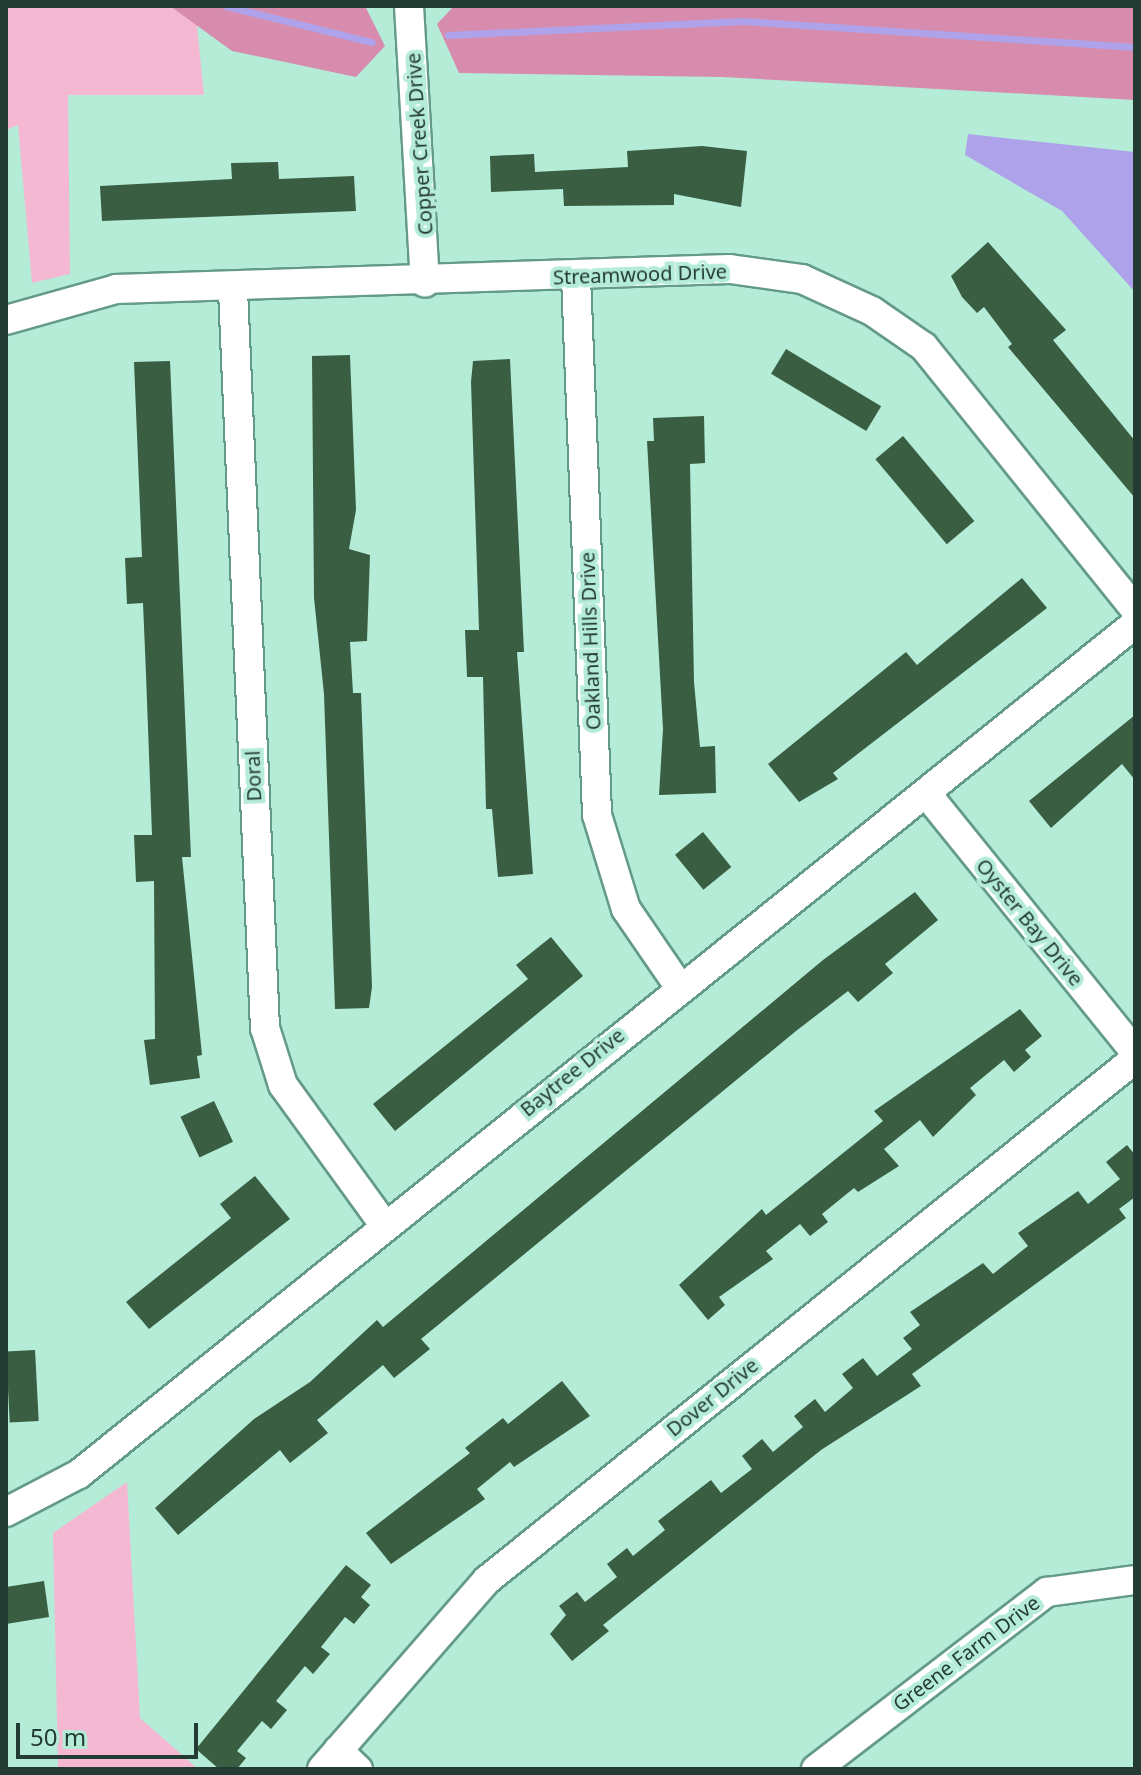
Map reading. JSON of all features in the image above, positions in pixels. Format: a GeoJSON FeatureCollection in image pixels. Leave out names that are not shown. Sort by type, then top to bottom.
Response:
{"type":"FeatureCollection","features":[{"type":"Feature","properties":{"kind":"street","name":"Copper Creek Drive"},"geometry":{"type":"LineString","coordinates":[[409,6],[425,283]]}},
{"type":"Feature","properties":{"kind":"street","name":"Streamwood Drive"},"geometry":{"type":"LineString","coordinates":[[6,320],[116,289],[233,290],[730,269],[802,279],[872,311],[924,347],[1135,609]]}},
{"type":"Feature","properties":{"kind":"street","name":"Oakland Hills Drive"},"geometry":{"type":"LineString","coordinates":[[576,277],[597,815],[626,909],[678,985]]}},
{"type":"Feature","properties":{"kind":"street","name":"Doral"},"geometry":{"type":"LineString","coordinates":[[233,290],[265,1028],[283,1085],[385,1226]]}},
{"type":"Feature","properties":{"kind":"street","name":"Baytree Drive"},"geometry":{"type":"LineString","coordinates":[[6,1512],[79,1474],[678,985],[926,793],[1135,624]]}},
{"type":"Feature","properties":{"kind":"street","name":"Oyster Bay Drive"},"geometry":{"type":"LineString","coordinates":[[926,793],[1135,1052]]}},
{"type":"Feature","properties":{"kind":"street","name":"Dover Drive"},"geometry":{"type":"LineString","coordinates":[[339,1763],[496,1572],[1135,1059]]}},
{"type":"Feature","properties":{"kind":"street","name":"Greene Farm Drive"},"geometry":{"type":"LineString","coordinates":[[816,1769],[1047,1592],[1135,1580]]}},
{"type":"Feature","properties":{"kind":"shaded area"},"geometry":{"type":"Polygon","coordinates":[[[6,6],[195,6],[204,95],[68,95],[70,274],[32,283],[18,125],[6,130],[6,6]]]}},
{"type":"Feature","properties":{"kind":"shaded area"},"geometry":{"type":"Polygon","coordinates":[[[170,6],[365,6],[385,46],[356,77],[232,51],[170,6]]]}},
{"type":"Feature","properties":{"kind":"shaded area"},"geometry":{"type":"Polygon","coordinates":[[[454,6],[1135,6],[1135,100],[722,77],[459,73],[437,24],[454,6]]]}},
{"type":"Feature","properties":{"kind":"shaded area"},"geometry":{"type":"Polygon","coordinates":[[[968,134],[1135,152],[1135,292],[1062,211],[965,155],[968,134]]]}},
{"type":"Feature","properties":{"kind":"shaded area"},"geometry":{"type":"Polygon","coordinates":[[[127,1482],[140,1718],[198,1769],[58,1769],[53,1533],[127,1482]]]}},
{"type":"Feature","properties":{"kind":"building"},"geometry":{"type":"Polygon","coordinates":[[[702,146],[747,151],[741,207],[674,194],[674,205],[564,206],[563,189],[491,192],[490,156],[534,154],[535,172],[628,167],[627,151],[702,146]]]}},
{"type":"Feature","properties":{"kind":"building"},"geometry":{"type":"Polygon","coordinates":[[[278,162],[279,179],[354,176],[356,211],[102,221],[100,186],[232,179],[231,163],[278,162]]]}},
{"type":"Feature","properties":{"kind":"building"},"geometry":{"type":"Polygon","coordinates":[[[988,242],[1066,330],[1053,340],[1135,441],[1135,498],[1008,347],[1012,344],[984,307],[977,313],[962,297],[951,276],[988,242]]]}},
{"type":"Feature","properties":{"kind":"building"},"geometry":{"type":"Polygon","coordinates":[[[786,349],[881,406],[866,431],[771,374],[786,349]]]}},
{"type":"Feature","properties":{"kind":"building"},"geometry":{"type":"Polygon","coordinates":[[[350,355],[356,510],[349,549],[370,555],[367,641],[350,642],[353,693],[361,693],[372,987],[369,1008],[335,1009],[324,694],[314,598],[312,356],[350,355]]]}},
{"type":"Feature","properties":{"kind":"building"},"geometry":{"type":"Polygon","coordinates":[[[510,359],[524,652],[517,652],[533,874],[498,877],[492,809],[486,809],[483,677],[467,677],[465,630],[479,630],[471,382],[473,361],[510,359]]]}},
{"type":"Feature","properties":{"kind":"building"},"geometry":{"type":"Polygon","coordinates":[[[170,361],[191,857],[182,857],[202,1055],[197,1056],[200,1078],[150,1085],[144,1040],[155,1039],[154,881],[136,882],[134,835],[152,835],[143,603],[127,604],[125,558],[142,557],[134,362],[170,361]]]}},
{"type":"Feature","properties":{"kind":"building"},"geometry":{"type":"Polygon","coordinates":[[[704,416],[705,463],[690,464],[694,682],[700,747],[715,746],[716,793],[659,795],[663,729],[647,441],[654,441],[653,418],[704,416]]]}},
{"type":"Feature","properties":{"kind":"building"},"geometry":{"type":"Polygon","coordinates":[[[903,436],[974,521],[947,544],[875,459],[903,436]]]}},
{"type":"Feature","properties":{"kind":"building"},"geometry":{"type":"Polygon","coordinates":[[[1022,578],[1047,608],[833,773],[838,779],[799,802],[768,764],[906,652],[917,665],[1022,578]]]}},
{"type":"Feature","properties":{"kind":"building"},"geometry":{"type":"Polygon","coordinates":[[[1135,715],[1135,780],[1122,764],[1051,828],[1029,801],[1135,715]]]}},
{"type":"Feature","properties":{"kind":"building"},"geometry":{"type":"Polygon","coordinates":[[[703,832],[731,867],[703,890],[675,855],[703,832]]]}},
{"type":"Feature","properties":{"kind":"building"},"geometry":{"type":"Polygon","coordinates":[[[915,892],[938,920],[885,964],[893,973],[858,1002],[848,991],[796,1031],[421,1339],[430,1349],[394,1378],[383,1365],[317,1420],[328,1433],[290,1463],[280,1450],[178,1535],[155,1508],[254,1419],[310,1382],[377,1320],[383,1327],[823,960],[915,892]]]}},
{"type":"Feature","properties":{"kind":"building"},"geometry":{"type":"Polygon","coordinates":[[[551,937],[583,976],[395,1131],[373,1104],[528,979],[516,965],[551,937]]]}},
{"type":"Feature","properties":{"kind":"building"},"geometry":{"type":"Polygon","coordinates":[[[1020,1009],[1042,1036],[1025,1050],[1031,1057],[1014,1072],[1004,1060],[970,1088],[976,1095],[933,1137],[920,1120],[884,1149],[899,1166],[858,1192],[854,1188],[822,1214],[828,1222],[810,1236],[800,1224],[766,1251],[773,1259],[719,1297],[725,1305],[708,1320],[679,1285],[762,1209],[766,1215],[883,1121],[874,1111],[1020,1009]]]}},
{"type":"Feature","properties":{"kind":"building"},"geometry":{"type":"Polygon","coordinates":[[[214,1101],[233,1142],[199,1157],[180,1117],[214,1101]]]}},
{"type":"Feature","properties":{"kind":"building"},"geometry":{"type":"Polygon","coordinates":[[[1127,1145],[1135,1155],[1135,1197],[1119,1209],[1126,1218],[912,1374],[921,1386],[821,1450],[603,1625],[609,1631],[572,1661],[550,1634],[566,1615],[559,1606],[577,1592],[585,1602],[617,1577],[607,1564],[627,1548],[633,1556],[665,1530],[658,1521],[711,1480],[721,1493],[752,1469],[742,1456],[762,1439],[773,1452],[803,1427],[794,1416],[815,1399],[825,1412],[853,1388],[842,1374],[863,1358],[877,1376],[912,1349],[903,1338],[920,1325],[910,1312],[983,1263],[993,1274],[1028,1246],[1018,1233],[1078,1191],[1088,1204],[1120,1179],[1106,1162],[1127,1145]]]}},
{"type":"Feature","properties":{"kind":"building"},"geometry":{"type":"Polygon","coordinates":[[[255,1176],[290,1219],[149,1329],[126,1302],[231,1218],[220,1204],[255,1176]]]}},
{"type":"Feature","properties":{"kind":"building"},"geometry":{"type":"Polygon","coordinates":[[[35,1350],[39,1421],[10,1422],[6,1352],[35,1350]]]}},
{"type":"Feature","properties":{"kind":"building"},"geometry":{"type":"Polygon","coordinates":[[[562,1381],[590,1416],[514,1467],[510,1462],[477,1489],[485,1499],[391,1564],[366,1533],[470,1453],[465,1448],[503,1418],[508,1424],[562,1381]]]}},
{"type":"Feature","properties":{"kind":"building"},"geometry":{"type":"Polygon","coordinates":[[[346,1565],[371,1585],[361,1597],[370,1605],[354,1624],[345,1617],[321,1647],[330,1654],[313,1674],[305,1666],[276,1701],[287,1710],[271,1729],[262,1721],[237,1751],[246,1758],[237,1769],[219,1769],[196,1749],[346,1565]]]}},
{"type":"Feature","properties":{"kind":"building"},"geometry":{"type":"Polygon","coordinates":[[[44,1581],[49,1617],[6,1624],[6,1587],[44,1581]]]}},
{"type":"Feature","properties":{"kind":"waterway"},"geometry":{"type":"LineString","coordinates":[[226,6],[372,42]]}},
{"type":"Feature","properties":{"kind":"waterway"},"geometry":{"type":"LineString","coordinates":[[448,35],[743,21],[1135,47]]}}]}
